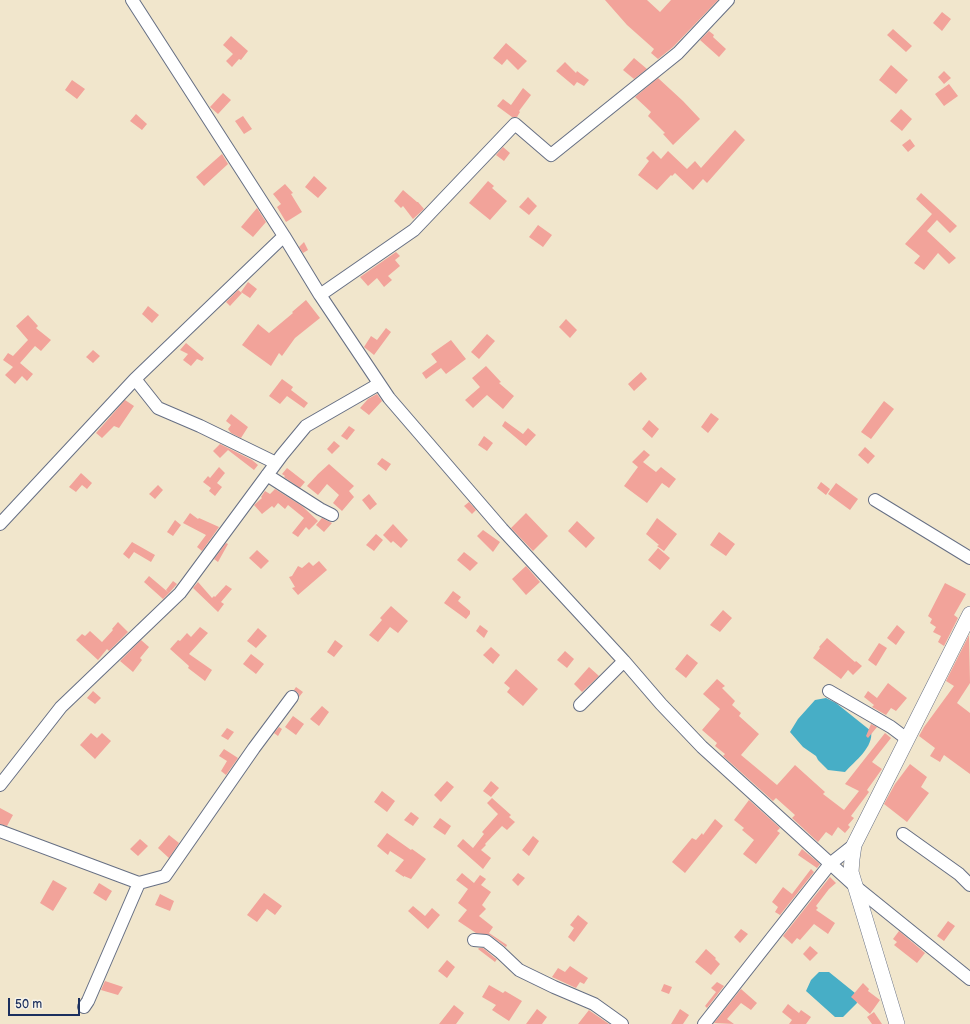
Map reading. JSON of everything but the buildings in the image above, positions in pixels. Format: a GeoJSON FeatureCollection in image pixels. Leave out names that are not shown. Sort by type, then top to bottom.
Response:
{"type":"FeatureCollection","features":[{"type":"Feature","properties":{"kind":"main road"},"geometry":{"type":"LineString","coordinates":[[898,1024],[852,872],[854,845],[970,614]]}},
{"type":"Feature","properties":{"kind":"street"},"geometry":{"type":"LineString","coordinates":[[132,0],[284,236],[320,295],[389,398],[502,529],[702,747],[856,887],[970,979]]}},
{"type":"Feature","properties":{"kind":"street"},"geometry":{"type":"LineString","coordinates":[[320,295],[414,230],[515,124],[551,155],[678,53],[728,0]]}},
{"type":"Feature","properties":{"kind":"street"},"geometry":{"type":"LineString","coordinates":[[0,524],[135,379],[284,236]]}},
{"type":"Feature","properties":{"kind":"street"},"geometry":{"type":"LineString","coordinates":[[135,379],[158,408],[200,426],[276,463]]}},
{"type":"Feature","properties":{"kind":"street"},"geometry":{"type":"LineString","coordinates":[[0,785],[61,707],[180,593],[276,463],[306,426],[379,384]]}},
{"type":"Feature","properties":{"kind":"street"},"geometry":{"type":"LineString","coordinates":[[267,475],[332,515]]}},
{"type":"Feature","properties":{"kind":"street"},"geometry":{"type":"LineString","coordinates":[[875,500],[970,558]]}},
{"type":"Feature","properties":{"kind":"street"},"geometry":{"type":"LineString","coordinates":[[580,704],[624,661]]}},
{"type":"Feature","properties":{"kind":"street"},"geometry":{"type":"LineString","coordinates":[[829,691],[891,727],[907,739]]}},
{"type":"Feature","properties":{"kind":"street"},"geometry":{"type":"LineString","coordinates":[[0,831],[139,883],[165,876],[254,748],[292,697]]}},
{"type":"Feature","properties":{"kind":"street"},"geometry":{"type":"LineString","coordinates":[[903,834],[958,874],[970,885]]}},
{"type":"Feature","properties":{"kind":"street"},"geometry":{"type":"LineString","coordinates":[[704,1024],[830,864],[854,845]]}},
{"type":"Feature","properties":{"kind":"street"},"geometry":{"type":"LineString","coordinates":[[84,1007],[88,1001],[139,883]]}},
{"type":"Feature","properties":{"kind":"street"},"geometry":{"type":"LineString","coordinates":[[474,940],[486,941],[519,970],[594,1004],[622,1024]]}},
{"type":"Feature","properties":{"kind":"water"},"geometry":{"type":"Polygon","coordinates":[[[826,698],[836,703],[871,731],[870,743],[867,748],[845,772],[828,770],[816,756],[803,747],[790,732],[798,719],[815,700],[826,698]]]}},
{"type":"Feature","properties":{"kind":"water"},"geometry":{"type":"Polygon","coordinates":[[[819,972],[829,972],[855,993],[857,1003],[843,1017],[835,1017],[806,991],[811,980],[819,972]]]}}]}
